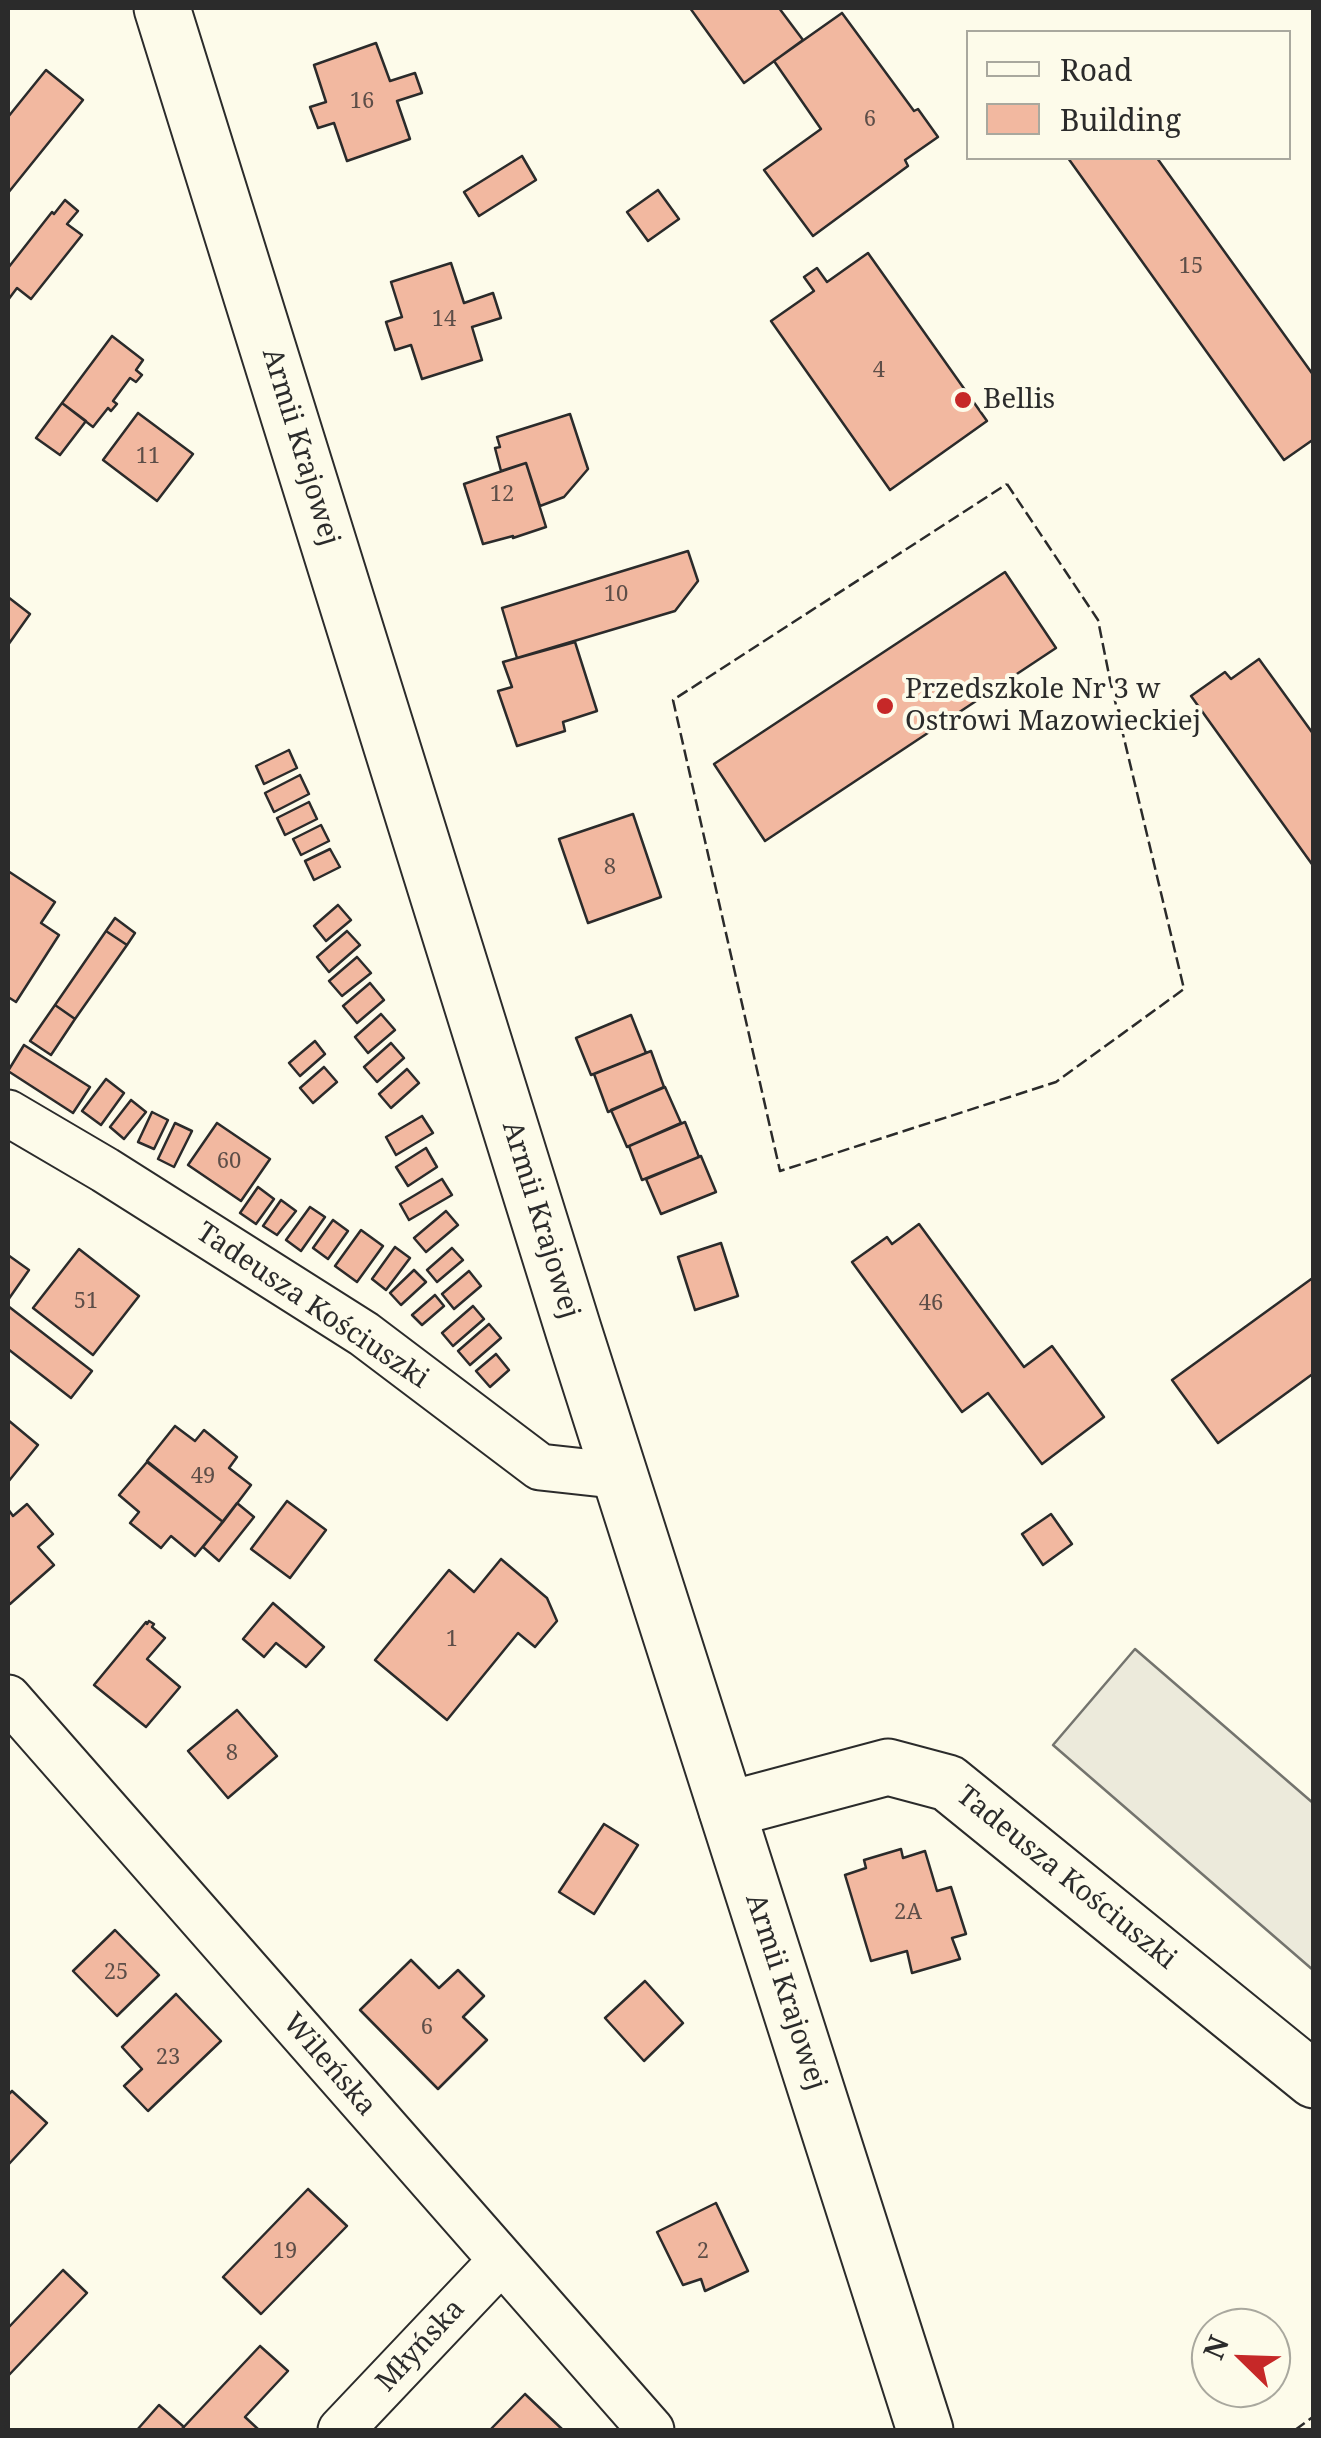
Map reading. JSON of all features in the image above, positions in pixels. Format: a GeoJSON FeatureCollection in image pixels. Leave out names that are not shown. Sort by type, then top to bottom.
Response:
{"type":"FeatureCollection","features":[{"type":"Feature","properties":{"kind":"main road","name":"Armii Krajowej"},"geometry":{"type":"LineString","coordinates":[[162,8],[568,1314],[925,2430]]}},
{"type":"Feature","properties":{"kind":"main road","name":"Tadeusza Kościuszki"},"geometry":{"type":"LineString","coordinates":[[727,1810],[888,1767],[948,1783],[1314,2080]]}},
{"type":"Feature","properties":{"kind":"street","name":"Tadeusza Kościuszki"},"geometry":{"type":"LineString","coordinates":[[8,1113],[364,1334],[540,1467],[622,1476]]}},
{"type":"Feature","properties":{"kind":"street","name":"Wileńska"},"geometry":{"type":"LineString","coordinates":[[8,1698],[652,2430]]}},
{"type":"Feature","properties":{"kind":"street","name":"Młyńska"},"geometry":{"type":"LineString","coordinates":[[341,2430],[500,2261]]}},
{"type":"Feature","properties":{"kind":"shaded area"},"geometry":{"type":"Polygon","coordinates":[[[1135,1649],[1313,1803],[1313,1970],[1053,1745],[1135,1649]]]}},
{"type":"Feature","properties":{"kind":"building"},"geometry":{"type":"Polygon","coordinates":[[[690,8],[779,8],[803,40],[744,83],[690,8]]]}},
{"type":"Feature","properties":{"kind":"building"},"geometry":{"type":"Polygon","coordinates":[[[842,13],[914,111],[918,109],[938,137],[905,160],[908,166],[813,236],[764,170],[821,129],[774,61],[842,13]]]}},
{"type":"Feature","properties":{"kind":"building"},"geometry":{"type":"Polygon","coordinates":[[[376,43],[390,81],[415,73],[422,93],[397,101],[410,139],[347,161],[334,123],[318,128],[310,107],[326,102],[314,65],[376,43]]]}},
{"type":"Feature","properties":{"kind":"building"},"geometry":{"type":"Polygon","coordinates":[[[46,70],[83,100],[8,193],[8,117],[46,70]]]}},
{"type":"Feature","properties":{"kind":"building"},"geometry":{"type":"Polygon","coordinates":[[[522,156],[536,180],[479,216],[464,192],[522,156]]]}},
{"type":"Feature","properties":{"kind":"building"},"geometry":{"type":"Polygon","coordinates":[[[1069,160],[1158,160],[1314,376],[1314,439],[1284,460],[1069,160]]]}},
{"type":"Feature","properties":{"kind":"building"},"geometry":{"type":"Polygon","coordinates":[[[658,190],[679,219],[648,241],[627,212],[658,190]]]}},
{"type":"Feature","properties":{"kind":"building"},"geometry":{"type":"Polygon","coordinates":[[[65,200],[78,211],[67,224],[82,235],[31,299],[17,288],[8,300],[8,268],[65,200]]]}},
{"type":"Feature","properties":{"kind":"building"},"geometry":{"type":"Polygon","coordinates":[[[868,253],[987,421],[890,490],[771,321],[814,291],[804,277],[817,268],[827,282],[868,253]]]}},
{"type":"Feature","properties":{"kind":"building"},"geometry":{"type":"Polygon","coordinates":[[[451,263],[464,303],[493,293],[501,318],[472,327],[482,360],[422,379],[411,345],[395,350],[386,322],[402,317],[391,282],[451,263]]]}},
{"type":"Feature","properties":{"kind":"building"},"geometry":{"type":"Polygon","coordinates":[[[112,336],[143,360],[136,370],[142,375],[136,382],[130,378],[113,401],[117,404],[111,411],[108,408],[93,427],[62,403],[112,336]]]}},
{"type":"Feature","properties":{"kind":"building"},"geometry":{"type":"Polygon","coordinates":[[[62,403],[86,421],[60,455],[36,438],[62,403]]]}},
{"type":"Feature","properties":{"kind":"building"},"geometry":{"type":"Polygon","coordinates":[[[138,413],[193,454],[157,501],[103,460],[138,413]]]}},
{"type":"Feature","properties":{"kind":"building"},"geometry":{"type":"Polygon","coordinates":[[[570,414],[588,469],[564,497],[540,506],[526,463],[501,471],[495,448],[500,447],[497,437],[570,414]]]}},
{"type":"Feature","properties":{"kind":"building"},"geometry":{"type":"Polygon","coordinates":[[[526,463],[546,527],[483,544],[464,484],[526,463]]]}},
{"type":"Feature","properties":{"kind":"building"},"geometry":{"type":"Polygon","coordinates":[[[688,551],[698,581],[675,611],[517,658],[502,608],[688,551]]]}},
{"type":"Feature","properties":{"kind":"building","name":"Przedszkole Nr 3 w Ostrowi Mazowieckiej"},"geometry":{"type":"Polygon","coordinates":[[[1005,572],[1056,648],[765,841],[714,764],[1005,572]]]}},
{"type":"Feature","properties":{"kind":"building"},"geometry":{"type":"Polygon","coordinates":[[[8,597],[30,614],[8,645],[8,597]]]}},
{"type":"Feature","properties":{"kind":"building"},"geometry":{"type":"Polygon","coordinates":[[[575,642],[597,711],[563,722],[565,731],[517,746],[498,691],[512,687],[503,662],[575,642]]]}},
{"type":"Feature","properties":{"kind":"building"},"geometry":{"type":"Polygon","coordinates":[[[1259,659],[1314,735],[1314,867],[1191,696],[1225,672],[1231,679],[1259,659]]]}},
{"type":"Feature","properties":{"kind":"building"},"geometry":{"type":"Polygon","coordinates":[[[289,750],[297,768],[264,784],[256,766],[289,750]]]}},
{"type":"Feature","properties":{"kind":"building"},"geometry":{"type":"Polygon","coordinates":[[[300,775],[309,794],[274,812],[265,793],[300,775]]]}},
{"type":"Feature","properties":{"kind":"building"},"geometry":{"type":"Polygon","coordinates":[[[309,802],[317,819],[285,835],[277,818],[309,802]]]}},
{"type":"Feature","properties":{"kind":"building"},"geometry":{"type":"Polygon","coordinates":[[[633,814],[661,897],[588,923],[559,839],[633,814]]]}},
{"type":"Feature","properties":{"kind":"building"},"geometry":{"type":"Polygon","coordinates":[[[321,825],[329,841],[301,855],[293,839],[321,825]]]}},
{"type":"Feature","properties":{"kind":"building"},"geometry":{"type":"Polygon","coordinates":[[[330,849],[340,867],[314,880],[305,861],[330,849]]]}},
{"type":"Feature","properties":{"kind":"building"},"geometry":{"type":"Polygon","coordinates":[[[8,871],[55,902],[41,923],[59,935],[16,1002],[8,997],[8,871]]]}},
{"type":"Feature","properties":{"kind":"building"},"geometry":{"type":"Polygon","coordinates":[[[338,905],[351,920],[326,941],[314,926],[338,905]]]}},
{"type":"Feature","properties":{"kind":"building"},"geometry":{"type":"Polygon","coordinates":[[[115,918],[135,933],[127,945],[106,931],[115,918]]]}},
{"type":"Feature","properties":{"kind":"building"},"geometry":{"type":"Polygon","coordinates":[[[106,931],[127,945],[75,1019],[55,1005],[106,931]]]}},
{"type":"Feature","properties":{"kind":"building"},"geometry":{"type":"Polygon","coordinates":[[[347,931],[360,945],[329,972],[317,957],[347,931]]]}},
{"type":"Feature","properties":{"kind":"building"},"geometry":{"type":"Polygon","coordinates":[[[357,957],[371,973],[342,996],[329,981],[357,957]]]}},
{"type":"Feature","properties":{"kind":"building"},"geometry":{"type":"Polygon","coordinates":[[[370,983],[384,1000],[357,1023],[343,1006],[370,983]]]}},
{"type":"Feature","properties":{"kind":"building"},"geometry":{"type":"Polygon","coordinates":[[[55,1005],[75,1019],[51,1055],[30,1041],[55,1005]]]}},
{"type":"Feature","properties":{"kind":"building"},"geometry":{"type":"Polygon","coordinates":[[[381,1014],[395,1030],[368,1053],[355,1037],[381,1014]]]}},
{"type":"Feature","properties":{"kind":"building"},"geometry":{"type":"Polygon","coordinates":[[[631,1015],[646,1053],[591,1075],[576,1038],[631,1015]]]}},
{"type":"Feature","properties":{"kind":"building"},"geometry":{"type":"Polygon","coordinates":[[[315,1041],[325,1054],[300,1076],[289,1063],[315,1041]]]}},
{"type":"Feature","properties":{"kind":"building"},"geometry":{"type":"Polygon","coordinates":[[[391,1043],[404,1058],[377,1082],[364,1067],[391,1043]]]}},
{"type":"Feature","properties":{"kind":"building"},"geometry":{"type":"Polygon","coordinates":[[[24,1045],[90,1087],[73,1113],[8,1071],[24,1045]]]}},
{"type":"Feature","properties":{"kind":"building"},"geometry":{"type":"Polygon","coordinates":[[[651,1051],[664,1087],[608,1112],[594,1074],[651,1051]]]}},
{"type":"Feature","properties":{"kind":"building"},"geometry":{"type":"Polygon","coordinates":[[[324,1067],[337,1082],[313,1103],[300,1088],[324,1067]]]}},
{"type":"Feature","properties":{"kind":"building"},"geometry":{"type":"Polygon","coordinates":[[[407,1069],[419,1083],[391,1108],[379,1094],[407,1069]]]}},
{"type":"Feature","properties":{"kind":"building"},"geometry":{"type":"Polygon","coordinates":[[[106,1079],[124,1093],[101,1125],[82,1111],[106,1079]]]}},
{"type":"Feature","properties":{"kind":"building"},"geometry":{"type":"Polygon","coordinates":[[[665,1087],[681,1123],[627,1147],[611,1110],[665,1087]]]}},
{"type":"Feature","properties":{"kind":"building"},"geometry":{"type":"Polygon","coordinates":[[[131,1100],[146,1112],[124,1139],[110,1127],[131,1100]]]}},
{"type":"Feature","properties":{"kind":"building"},"geometry":{"type":"Polygon","coordinates":[[[152,1112],[168,1120],[154,1149],[138,1142],[152,1112]]]}},
{"type":"Feature","properties":{"kind":"building"},"geometry":{"type":"Polygon","coordinates":[[[422,1116],[433,1133],[396,1155],[386,1137],[422,1116]]]}},
{"type":"Feature","properties":{"kind":"building"},"geometry":{"type":"Polygon","coordinates":[[[685,1122],[699,1157],[642,1180],[629,1146],[685,1122]]]}},
{"type":"Feature","properties":{"kind":"building"},"geometry":{"type":"Polygon","coordinates":[[[175,1123],[192,1131],[174,1167],[158,1159],[175,1123]]]}},
{"type":"Feature","properties":{"kind":"building"},"geometry":{"type":"Polygon","coordinates":[[[217,1123],[270,1159],[241,1201],[188,1165],[217,1123]]]}},
{"type":"Feature","properties":{"kind":"building"},"geometry":{"type":"Polygon","coordinates":[[[426,1148],[437,1167],[408,1186],[396,1167],[426,1148]]]}},
{"type":"Feature","properties":{"kind":"building"},"geometry":{"type":"Polygon","coordinates":[[[701,1156],[716,1192],[661,1214],[646,1179],[701,1156]]]}},
{"type":"Feature","properties":{"kind":"building"},"geometry":{"type":"Polygon","coordinates":[[[442,1179],[452,1195],[409,1220],[400,1204],[442,1179]]]}},
{"type":"Feature","properties":{"kind":"building"},"geometry":{"type":"Polygon","coordinates":[[[258,1187],[274,1199],[256,1224],[240,1213],[258,1187]]]}},
{"type":"Feature","properties":{"kind":"building"},"geometry":{"type":"Polygon","coordinates":[[[281,1200],[296,1211],[277,1235],[263,1226],[281,1200]]]}},
{"type":"Feature","properties":{"kind":"building"},"geometry":{"type":"Polygon","coordinates":[[[310,1207],[325,1217],[301,1251],[286,1240],[310,1207]]]}},
{"type":"Feature","properties":{"kind":"building"},"geometry":{"type":"Polygon","coordinates":[[[446,1211],[458,1225],[426,1252],[414,1238],[446,1211]]]}},
{"type":"Feature","properties":{"kind":"building"},"geometry":{"type":"Polygon","coordinates":[[[333,1220],[348,1231],[328,1259],[313,1248],[333,1220]]]}},
{"type":"Feature","properties":{"kind":"building"},"geometry":{"type":"Polygon","coordinates":[[[919,1224],[1024,1367],[1052,1346],[1104,1417],[1042,1464],[988,1393],[962,1412],[852,1262],[887,1237],[892,1244],[919,1224]]]}},
{"type":"Feature","properties":{"kind":"building"},"geometry":{"type":"Polygon","coordinates":[[[361,1230],[383,1246],[357,1282],[335,1266],[361,1230]]]}},
{"type":"Feature","properties":{"kind":"building"},"geometry":{"type":"Polygon","coordinates":[[[721,1243],[738,1296],[695,1310],[678,1257],[721,1243]]]}},
{"type":"Feature","properties":{"kind":"building"},"geometry":{"type":"Polygon","coordinates":[[[395,1247],[410,1258],[386,1290],[372,1279],[395,1247]]]}},
{"type":"Feature","properties":{"kind":"building"},"geometry":{"type":"Polygon","coordinates":[[[452,1248],[463,1260],[437,1282],[427,1270],[452,1248]]]}},
{"type":"Feature","properties":{"kind":"building"},"geometry":{"type":"Polygon","coordinates":[[[79,1249],[139,1296],[93,1355],[33,1308],[79,1249]]]}},
{"type":"Feature","properties":{"kind":"building"},"geometry":{"type":"Polygon","coordinates":[[[8,1255],[29,1270],[8,1300],[8,1255]]]}},
{"type":"Feature","properties":{"kind":"building"},"geometry":{"type":"Polygon","coordinates":[[[414,1270],[426,1282],[401,1305],[390,1293],[414,1270]]]}},
{"type":"Feature","properties":{"kind":"building"},"geometry":{"type":"Polygon","coordinates":[[[469,1271],[481,1286],[454,1309],[442,1294],[469,1271]]]}},
{"type":"Feature","properties":{"kind":"building"},"geometry":{"type":"Polygon","coordinates":[[[1314,1277],[1314,1373],[1218,1443],[1172,1380],[1314,1277]]]}},
{"type":"Feature","properties":{"kind":"building"},"geometry":{"type":"Polygon","coordinates":[[[435,1295],[444,1306],[422,1325],[412,1315],[435,1295]]]}},
{"type":"Feature","properties":{"kind":"building"},"geometry":{"type":"Polygon","coordinates":[[[8,1306],[92,1371],[71,1398],[8,1349],[8,1306]]]}},
{"type":"Feature","properties":{"kind":"building"},"geometry":{"type":"Polygon","coordinates":[[[473,1306],[484,1319],[453,1346],[442,1333],[473,1306]]]}},
{"type":"Feature","properties":{"kind":"building"},"geometry":{"type":"Polygon","coordinates":[[[489,1324],[501,1338],[470,1365],[458,1351],[489,1324]]]}},
{"type":"Feature","properties":{"kind":"building"},"geometry":{"type":"Polygon","coordinates":[[[496,1354],[509,1370],[490,1387],[476,1371],[496,1354]]]}},
{"type":"Feature","properties":{"kind":"building"},"geometry":{"type":"Polygon","coordinates":[[[8,1420],[38,1445],[8,1482],[8,1420]]]}},
{"type":"Feature","properties":{"kind":"building"},"geometry":{"type":"Polygon","coordinates":[[[175,1426],[195,1441],[204,1430],[237,1457],[229,1468],[251,1485],[223,1522],[147,1461],[175,1426]]]}},
{"type":"Feature","properties":{"kind":"building"},"geometry":{"type":"Polygon","coordinates":[[[147,1462],[223,1522],[195,1556],[171,1536],[161,1548],[130,1523],[139,1512],[119,1495],[147,1462]]]}},
{"type":"Feature","properties":{"kind":"building"},"geometry":{"type":"Polygon","coordinates":[[[287,1501],[326,1530],[290,1578],[251,1549],[287,1501]]]}},
{"type":"Feature","properties":{"kind":"building"},"geometry":{"type":"Polygon","coordinates":[[[237,1503],[254,1517],[219,1561],[203,1547],[237,1503]]]}},
{"type":"Feature","properties":{"kind":"building"},"geometry":{"type":"Polygon","coordinates":[[[27,1504],[53,1534],[38,1547],[54,1565],[10,1604],[8,1509],[13,1516],[27,1504]]]}},
{"type":"Feature","properties":{"kind":"building"},"geometry":{"type":"Polygon","coordinates":[[[1051,1514],[1072,1544],[1043,1565],[1022,1534],[1051,1514]]]}},
{"type":"Feature","properties":{"kind":"building"},"geometry":{"type":"Polygon","coordinates":[[[501,1559],[547,1598],[557,1621],[535,1647],[518,1633],[447,1720],[375,1660],[449,1570],[474,1592],[501,1559]]]}},
{"type":"Feature","properties":{"kind":"building"},"geometry":{"type":"Polygon","coordinates":[[[273,1603],[324,1647],[306,1667],[276,1643],[264,1657],[243,1639],[273,1603]]]}},
{"type":"Feature","properties":{"kind":"building"},"geometry":{"type":"Polygon","coordinates":[[[149,1621],[165,1638],[147,1659],[180,1687],[146,1727],[94,1685],[149,1621]]]}},
{"type":"Feature","properties":{"kind":"building"},"geometry":{"type":"Polygon","coordinates":[[[237,1710],[277,1756],[228,1798],[188,1751],[237,1710]]]}},
{"type":"Feature","properties":{"kind":"building"},"geometry":{"type":"Polygon","coordinates":[[[604,1824],[638,1845],[594,1914],[559,1892],[604,1824]]]}},
{"type":"Feature","properties":{"kind":"building"},"geometry":{"type":"Polygon","coordinates":[[[901,1849],[903,1858],[925,1851],[937,1891],[951,1887],[966,1934],[952,1938],[960,1959],[912,1973],[907,1951],[871,1961],[845,1875],[866,1868],[864,1860],[901,1849]]]}},
{"type":"Feature","properties":{"kind":"building"},"geometry":{"type":"Polygon","coordinates":[[[115,1930],[159,1975],[117,2016],[73,1971],[115,1930]]]}},
{"type":"Feature","properties":{"kind":"building"},"geometry":{"type":"Polygon","coordinates":[[[411,1960],[439,1988],[458,1970],[484,1996],[463,2017],[487,2040],[438,2089],[360,2010],[411,1960]]]}},
{"type":"Feature","properties":{"kind":"building"},"geometry":{"type":"Polygon","coordinates":[[[645,1981],[683,2023],[644,2061],[605,2018],[645,1981]]]}},
{"type":"Feature","properties":{"kind":"building"},"geometry":{"type":"Polygon","coordinates":[[[176,1994],[221,2041],[148,2111],[124,2086],[142,2069],[122,2047],[176,1994]]]}},
{"type":"Feature","properties":{"kind":"building"},"geometry":{"type":"Polygon","coordinates":[[[12,2091],[47,2123],[8,2165],[8,2095],[12,2091]]]}},
{"type":"Feature","properties":{"kind":"building"},"geometry":{"type":"Polygon","coordinates":[[[308,2189],[347,2226],[261,2314],[223,2277],[308,2189]]]}},
{"type":"Feature","properties":{"kind":"building"},"geometry":{"type":"Polygon","coordinates":[[[716,2203],[748,2271],[705,2291],[701,2279],[683,2285],[657,2232],[716,2203]]]}},
{"type":"Feature","properties":{"kind":"building"},"geometry":{"type":"Polygon","coordinates":[[[63,2270],[87,2293],[8,2376],[8,2328],[63,2270]]]}},
{"type":"Feature","properties":{"kind":"building"},"geometry":{"type":"Polygon","coordinates":[[[260,2346],[288,2371],[245,2417],[259,2430],[181,2430],[260,2346]]]}},
{"type":"Feature","properties":{"kind":"building"},"geometry":{"type":"Polygon","coordinates":[[[525,2394],[563,2430],[490,2430],[525,2394]]]}},
{"type":"Feature","properties":{"kind":"building"},"geometry":{"type":"Polygon","coordinates":[[[159,2405],[184,2427],[137,2430],[159,2405]]]}},
{"type":"Feature","properties":{"kind":"fence"},"geometry":{"type":"LineString","coordinates":[[1007,484],[1098,620],[1184,989],[1056,1082],[780,1171],[673,700],[1007,484]]}},
{"type":"Feature","properties":{"kind":"fence"},"geometry":{"type":"LineString","coordinates":[[1295,2430],[1314,2416]]}},
{"type":"Feature","properties":{"kind":"place","name":"Bellis"},"geometry":{"type":"Point","coordinates":[963,400]}},
{"type":"Feature","properties":{"kind":"place","name":"Przedszkole Nr 3 w Ostrowi Mazowieckiej"},"geometry":{"type":"Point","coordinates":[885,706]}}]}
